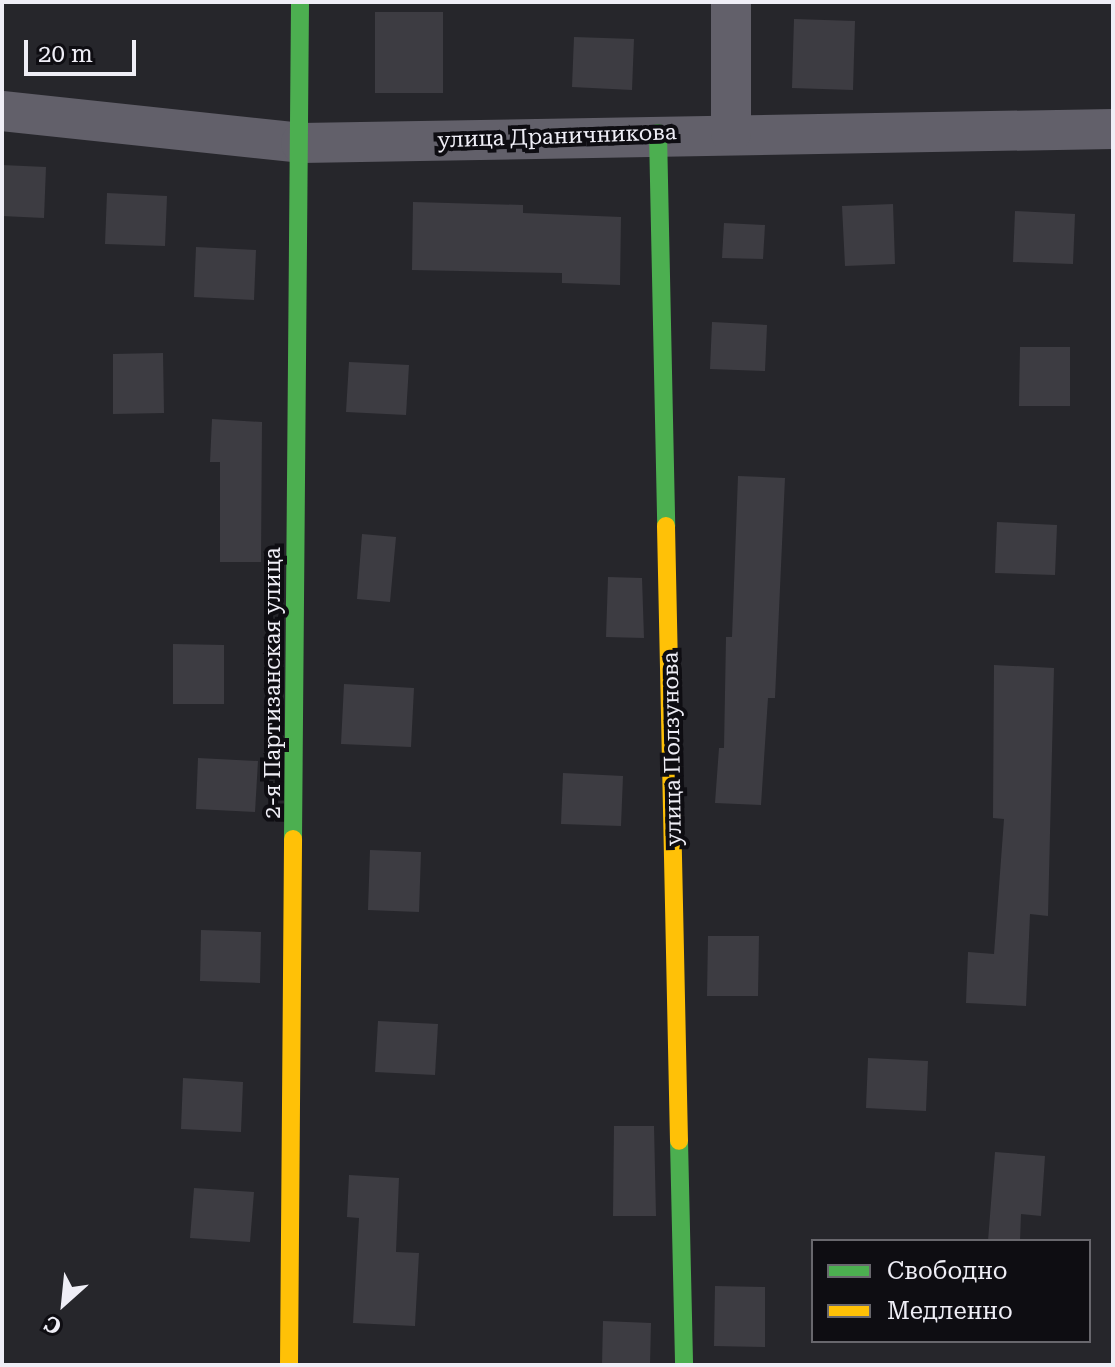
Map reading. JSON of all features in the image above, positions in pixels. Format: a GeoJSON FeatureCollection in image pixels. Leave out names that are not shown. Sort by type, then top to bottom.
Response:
{"type":"FeatureCollection","features":[{"type":"Feature","properties":{"kind":"street","name":"2-я Партизанская улица"},"geometry":{"type":"LineString","coordinates":[[289,1365],[300,2]]}},
{"type":"Feature","properties":{"kind":"street"},"geometry":{"type":"LineString","coordinates":[[731,2],[731,133]]}},
{"type":"Feature","properties":{"kind":"street","name":"улица Драничникова"},"geometry":{"type":"LineString","coordinates":[[2,111],[301,143],[658,133],[1113,129]]}},
{"type":"Feature","properties":{"kind":"street","name":"улица Ползунова"},"geometry":{"type":"LineString","coordinates":[[658,133],[684,1365]]}},
{"type":"Feature","properties":{"kind":"building"},"geometry":{"type":"Polygon","coordinates":[[[375,12],[443,12],[443,93],[375,93],[375,12]]]}},
{"type":"Feature","properties":{"kind":"building"},"geometry":{"type":"Polygon","coordinates":[[[794,19],[855,21],[853,90],[792,88],[794,19]]]}},
{"type":"Feature","properties":{"kind":"building"},"geometry":{"type":"Polygon","coordinates":[[[574,37],[634,39],[632,90],[572,87],[574,37]]]}},
{"type":"Feature","properties":{"kind":"building"},"geometry":{"type":"Polygon","coordinates":[[[2,165],[46,167],[44,218],[2,216],[2,165]]]}},
{"type":"Feature","properties":{"kind":"building"},"geometry":{"type":"Polygon","coordinates":[[[107,193],[167,196],[165,246],[105,244],[107,193]]]}},
{"type":"Feature","properties":{"kind":"building"},"geometry":{"type":"Polygon","coordinates":[[[413,202],[523,205],[523,213],[621,217],[620,285],[562,283],[562,273],[412,270],[413,202]]]}},
{"type":"Feature","properties":{"kind":"building"},"geometry":{"type":"Polygon","coordinates":[[[893,204],[895,264],[845,266],[842,206],[893,204]]]}},
{"type":"Feature","properties":{"kind":"building"},"geometry":{"type":"Polygon","coordinates":[[[1015,211],[1075,214],[1073,264],[1013,262],[1015,211]]]}},
{"type":"Feature","properties":{"kind":"building"},"geometry":{"type":"Polygon","coordinates":[[[724,223],[765,225],[763,259],[722,258],[724,223]]]}},
{"type":"Feature","properties":{"kind":"building"},"geometry":{"type":"Polygon","coordinates":[[[196,247],[256,250],[254,300],[194,297],[196,247]]]}},
{"type":"Feature","properties":{"kind":"building"},"geometry":{"type":"Polygon","coordinates":[[[712,322],[767,325],[765,371],[710,369],[712,322]]]}},
{"type":"Feature","properties":{"kind":"building"},"geometry":{"type":"Polygon","coordinates":[[[1020,347],[1070,347],[1070,406],[1019,406],[1020,347]]]}},
{"type":"Feature","properties":{"kind":"building"},"geometry":{"type":"Polygon","coordinates":[[[163,353],[164,413],[113,414],[113,354],[163,353]]]}},
{"type":"Feature","properties":{"kind":"building"},"geometry":{"type":"Polygon","coordinates":[[[349,362],[409,365],[406,415],[346,412],[349,362]]]}},
{"type":"Feature","properties":{"kind":"building"},"geometry":{"type":"Polygon","coordinates":[[[212,419],[262,422],[261,562],[220,562],[220,462],[210,462],[212,419]]]}},
{"type":"Feature","properties":{"kind":"building"},"geometry":{"type":"Polygon","coordinates":[[[738,476],[785,478],[775,698],[768,698],[761,805],[715,803],[719,748],[724,748],[726,637],[732,637],[738,476]]]}},
{"type":"Feature","properties":{"kind":"building"},"geometry":{"type":"Polygon","coordinates":[[[997,522],[1057,525],[1055,575],[995,573],[997,522]]]}},
{"type":"Feature","properties":{"kind":"building"},"geometry":{"type":"Polygon","coordinates":[[[362,534],[396,537],[390,602],[357,599],[362,534]]]}},
{"type":"Feature","properties":{"kind":"building"},"geometry":{"type":"Polygon","coordinates":[[[608,577],[642,578],[644,638],[606,637],[608,577]]]}},
{"type":"Feature","properties":{"kind":"building"},"geometry":{"type":"Polygon","coordinates":[[[173,644],[224,645],[224,704],[173,704],[173,644]]]}},
{"type":"Feature","properties":{"kind":"building"},"geometry":{"type":"Polygon","coordinates":[[[994,665],[1054,668],[1048,916],[1030,914],[1026,1006],[966,1003],[968,952],[994,954],[1004,819],[993,818],[994,665]]]}},
{"type":"Feature","properties":{"kind":"building"},"geometry":{"type":"Polygon","coordinates":[[[344,684],[414,688],[411,747],[341,744],[344,684]]]}},
{"type":"Feature","properties":{"kind":"building"},"geometry":{"type":"Polygon","coordinates":[[[198,758],[258,761],[255,812],[196,809],[198,758]]]}},
{"type":"Feature","properties":{"kind":"building"},"geometry":{"type":"Polygon","coordinates":[[[563,773],[623,776],[621,826],[561,824],[563,773]]]}},
{"type":"Feature","properties":{"kind":"building"},"geometry":{"type":"Polygon","coordinates":[[[370,850],[421,852],[419,912],[368,910],[370,850]]]}},
{"type":"Feature","properties":{"kind":"building"},"geometry":{"type":"Polygon","coordinates":[[[201,930],[261,932],[260,983],[200,981],[201,930]]]}},
{"type":"Feature","properties":{"kind":"building"},"geometry":{"type":"Polygon","coordinates":[[[708,936],[759,936],[758,996],[707,996],[708,936]]]}},
{"type":"Feature","properties":{"kind":"building"},"geometry":{"type":"Polygon","coordinates":[[[378,1021],[438,1024],[435,1075],[375,1072],[378,1021]]]}},
{"type":"Feature","properties":{"kind":"building"},"geometry":{"type":"Polygon","coordinates":[[[868,1058],[928,1061],[926,1111],[866,1108],[868,1058]]]}},
{"type":"Feature","properties":{"kind":"building"},"geometry":{"type":"Polygon","coordinates":[[[183,1078],[243,1082],[241,1132],[181,1129],[183,1078]]]}},
{"type":"Feature","properties":{"kind":"building"},"geometry":{"type":"Polygon","coordinates":[[[614,1126],[654,1126],[656,1216],[613,1216],[614,1126]]]}},
{"type":"Feature","properties":{"kind":"building"},"geometry":{"type":"Polygon","coordinates":[[[995,1152],[1045,1156],[1041,1216],[1021,1214],[1020,1239],[988,1239],[995,1152]]]}},
{"type":"Feature","properties":{"kind":"building"},"geometry":{"type":"Polygon","coordinates":[[[349,1175],[399,1178],[396,1252],[419,1253],[415,1326],[353,1323],[359,1218],[347,1217],[349,1175]]]}},
{"type":"Feature","properties":{"kind":"building"},"geometry":{"type":"Polygon","coordinates":[[[194,1188],[254,1192],[250,1242],[190,1238],[194,1188]]]}},
{"type":"Feature","properties":{"kind":"building"},"geometry":{"type":"Polygon","coordinates":[[[715,1286],[765,1287],[765,1347],[714,1346],[715,1286]]]}},
{"type":"Feature","properties":{"kind":"building"},"geometry":{"type":"Polygon","coordinates":[[[603,1321],[651,1323],[650,1365],[602,1365],[603,1321]]]}},
{"type":"Feature","properties":{"kind":"traffic: fast"},"geometry":{"type":"LineString","coordinates":[[293,839],[300,2]]}},
{"type":"Feature","properties":{"kind":"traffic: fast"},"geometry":{"type":"LineString","coordinates":[[658,133],[666,526]]}},
{"type":"Feature","properties":{"kind":"traffic: fast"},"geometry":{"type":"LineString","coordinates":[[679,1141],[684,1365]]}},
{"type":"Feature","properties":{"kind":"traffic: slow"},"geometry":{"type":"LineString","coordinates":[[666,526],[679,1141]]}},
{"type":"Feature","properties":{"kind":"traffic: slow"},"geometry":{"type":"LineString","coordinates":[[289,1365],[293,839]]}}]}
